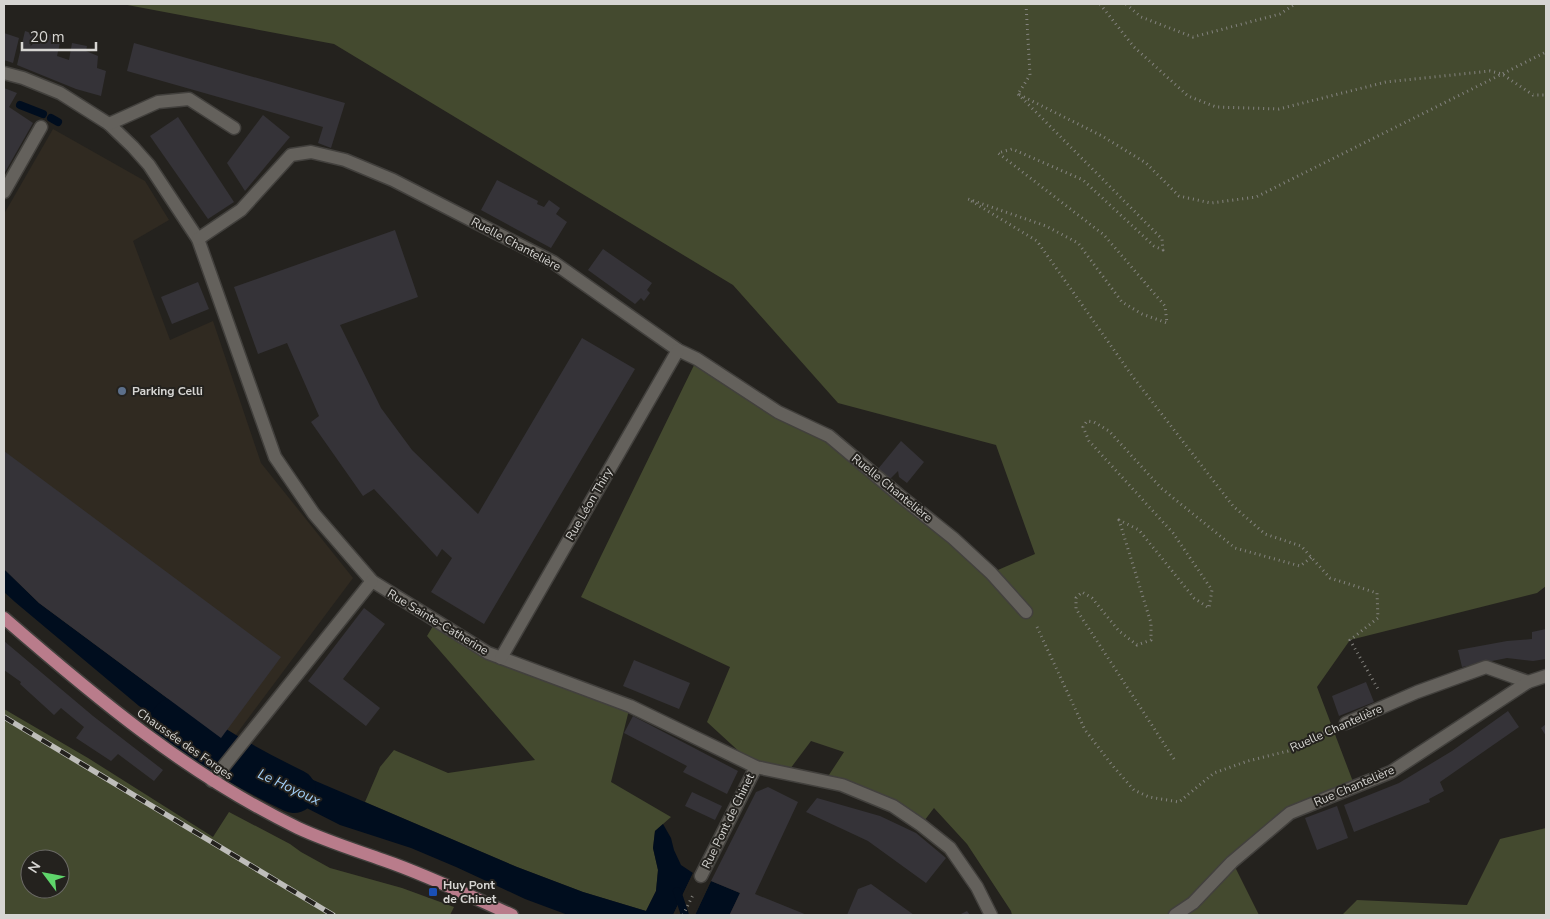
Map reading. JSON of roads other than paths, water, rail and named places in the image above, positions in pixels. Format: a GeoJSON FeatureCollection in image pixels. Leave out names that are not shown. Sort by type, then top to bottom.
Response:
{"type":"FeatureCollection","features":[{"type":"Feature","properties":{"kind":"main road","name":"Chaussée des Forges"},"geometry":{"type":"LineString","coordinates":[[4,618],[77,682],[212,781],[300,829],[348,849],[384,860],[512,915]]}},
{"type":"Feature","properties":{"kind":"street","name":"Rue Sainte-Catherine"},"geometry":{"type":"LineString","coordinates":[[4,73],[60,93],[109,124],[149,165],[198,239],[275,457],[314,514],[372,581],[488,653],[630,706],[756,767],[842,785],[894,806],[921,824],[950,848],[977,886],[991,915]]}},
{"type":"Feature","properties":{"kind":"street"},"geometry":{"type":"LineString","coordinates":[[109,124],[158,102],[189,100],[234,128]]}},
{"type":"Feature","properties":{"kind":"street"},"geometry":{"type":"LineString","coordinates":[[4,192],[41,127]]}},
{"type":"Feature","properties":{"kind":"street","name":"Ruelle Chantelière"},"geometry":{"type":"LineString","coordinates":[[198,239],[240,210],[292,155],[311,152],[345,160],[393,180],[553,262],[678,350],[697,359],[778,412],[829,436],[899,496],[953,538],[991,573],[1026,612]]}},
{"type":"Feature","properties":{"kind":"street","name":"Rue Léon Thiry"},"geometry":{"type":"LineString","coordinates":[[501,658],[678,350]]}},
{"type":"Feature","properties":{"kind":"street"},"geometry":{"type":"LineString","coordinates":[[212,781],[372,581]]}},
{"type":"Feature","properties":{"kind":"street","name":"Ruelle Chantelière"},"geometry":{"type":"LineString","coordinates":[[1346,723],[1417,692],[1486,667],[1528,682]]}},
{"type":"Feature","properties":{"kind":"street","name":"Rue Chantelière"},"geometry":{"type":"LineString","coordinates":[[1175,915],[1193,903],[1232,862],[1290,813],[1391,772],[1528,682],[1546,676]]}},
{"type":"Feature","properties":{"kind":"street","name":"Rue Pont de Chinet"},"geometry":{"type":"LineString","coordinates":[[701,876],[756,767]]}},
{"type":"Feature","properties":{"kind":"water"},"geometry":{"type":"Polygon","coordinates":[[[4,569],[39,603],[229,744],[217,761],[139,706],[15,602],[4,592],[4,569]]]}},
{"type":"Feature","properties":{"kind":"water"},"geometry":{"type":"Polygon","coordinates":[[[250,753],[517,867],[583,892],[646,911],[656,891],[658,870],[653,848],[655,831],[663,824],[671,838],[681,865],[693,873],[673,915],[568,915],[525,899],[411,848],[340,825],[234,771],[250,753]]]}},
{"type":"Feature","properties":{"kind":"water"},"geometry":{"type":"Polygon","coordinates":[[[711,881],[740,893],[730,914],[732,915],[695,915],[711,881]]]}},
{"type":"Feature","properties":{"kind":"waterway"},"geometry":{"type":"LineString","coordinates":[[20,105],[43,114]]}},
{"type":"Feature","properties":{"kind":"waterway"},"geometry":{"type":"LineString","coordinates":[[51,118],[58,122]]}},
{"type":"Feature","properties":{"kind":"waterway","name":"Le Hoyoux"},"geometry":{"type":"LineString","coordinates":[[173,720],[232,758],[294,791]]}},
{"type":"Feature","properties":{"kind":"waterway"},"geometry":{"type":"LineString","coordinates":[[677,891],[685,915]]}},
{"type":"Feature","properties":{"kind":"railway"},"geometry":{"type":"LineString","coordinates":[[4,717],[333,915]]}},
{"type":"Feature","properties":{"kind":"place","name":"Parking Celli"},"geometry":{"type":"Point","coordinates":[122,391]}},
{"type":"Feature","properties":{"kind":"place","name":"Huy Pont de Chinet"},"geometry":{"type":"Point","coordinates":[433,892]}}]}
